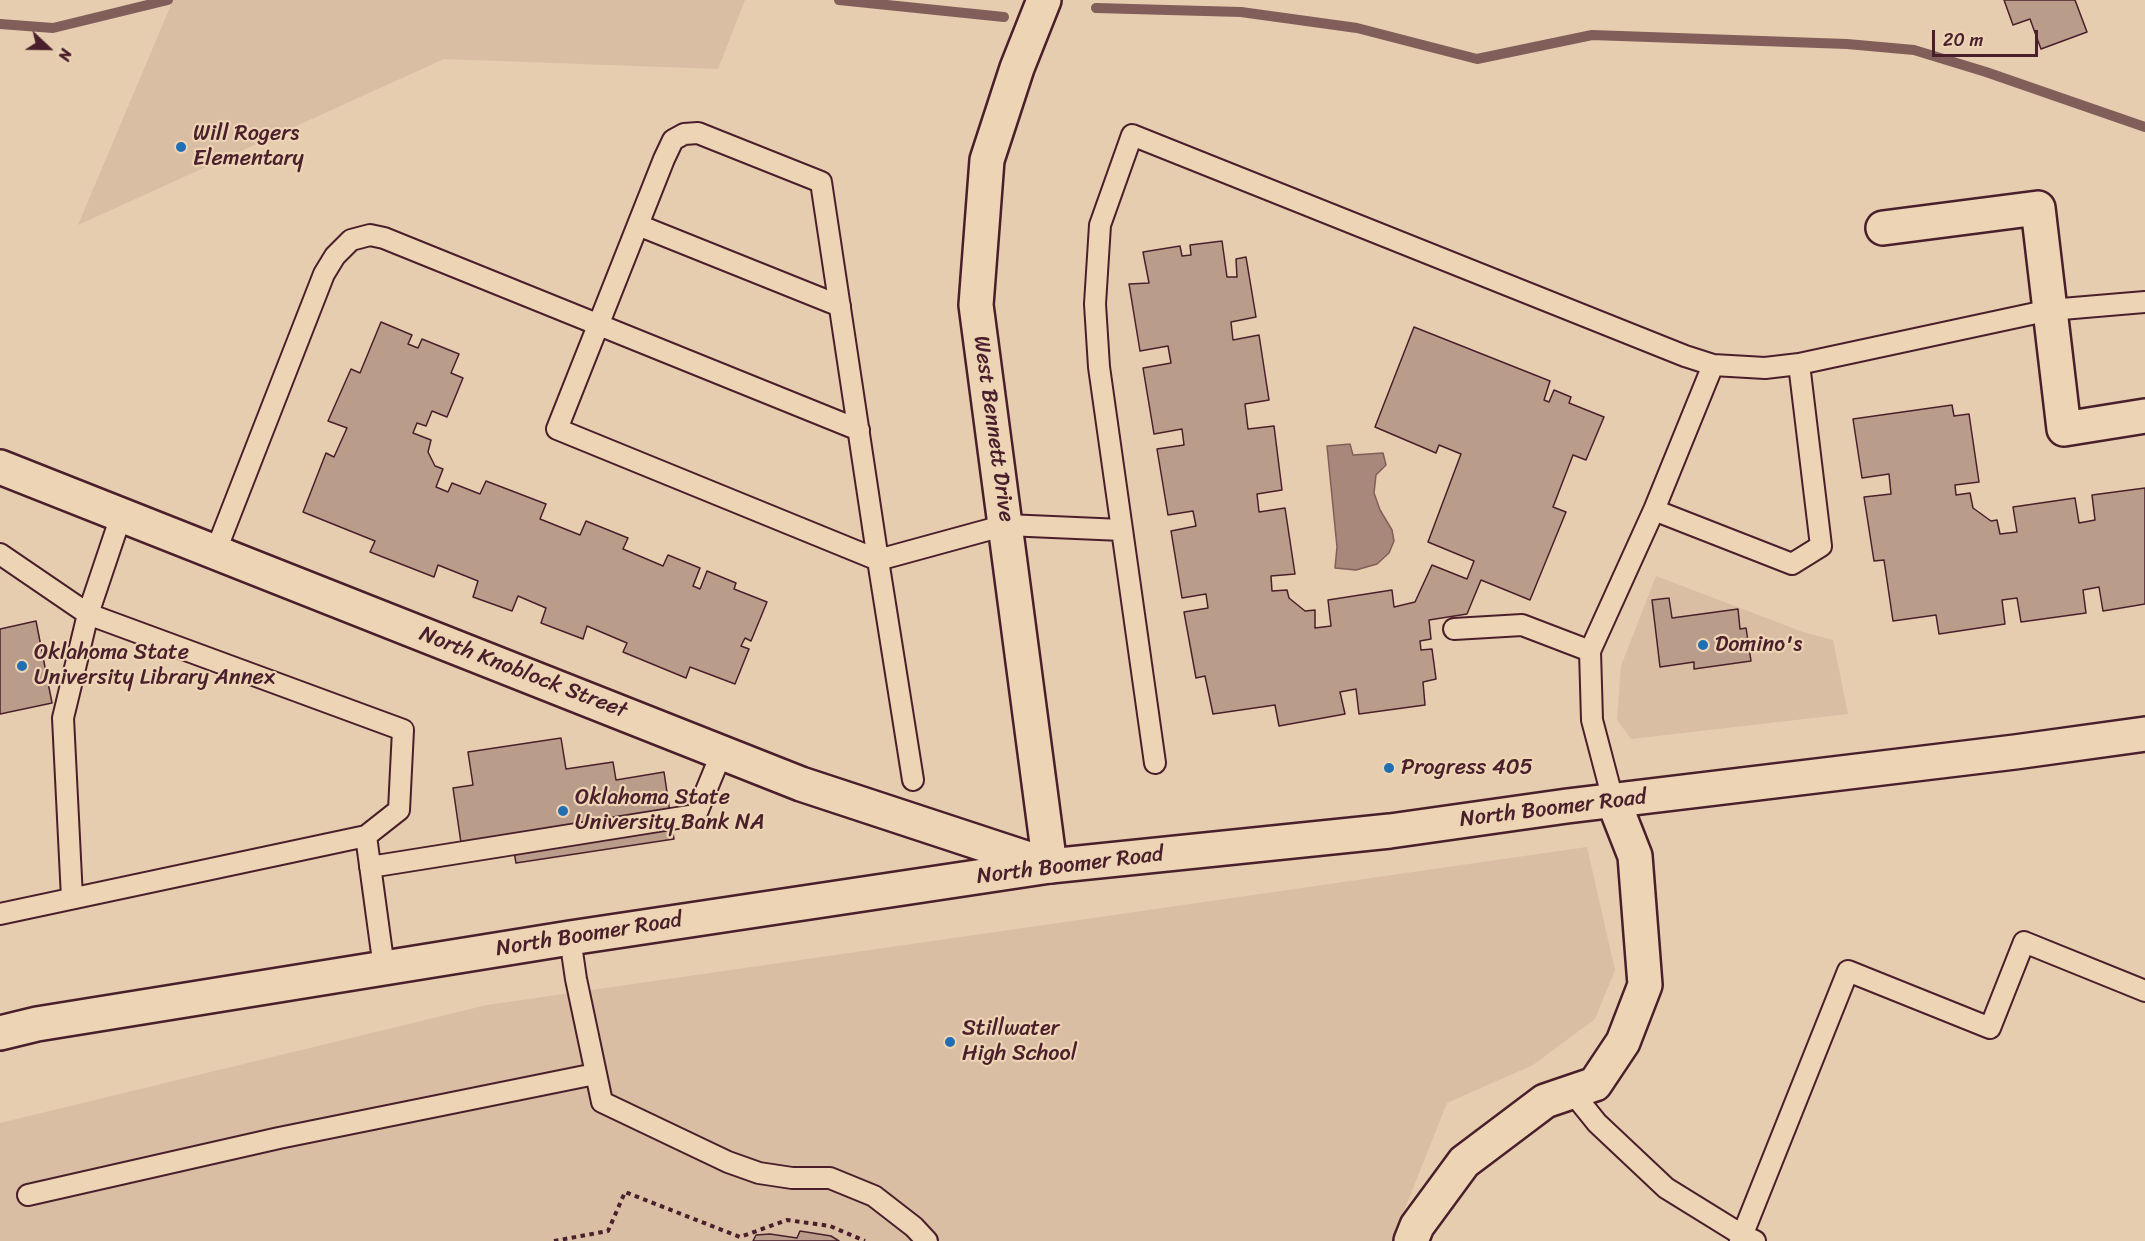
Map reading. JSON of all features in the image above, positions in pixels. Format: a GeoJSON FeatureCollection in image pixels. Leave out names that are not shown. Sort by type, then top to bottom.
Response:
{"type":"FeatureCollection","features":[{"type":"Feature","properties":{"kind":"street","name":"West Bennett Drive"},"geometry":{"type":"LineString","coordinates":[[1044,0],[1017,68],[987,160],[976,305],[1050,866]]}},
{"type":"Feature","properties":{"kind":"street"},"geometry":{"type":"LineString","coordinates":[[1883,228],[2038,208],[2064,429],[2145,416]]}},
{"type":"Feature","properties":{"kind":"street","name":"North Knoblock Street"},"geometry":{"type":"LineString","coordinates":[[0,468],[801,784],[1050,866]]}},
{"type":"Feature","properties":{"kind":"street","name":"North Boomer Road"},"geometry":{"type":"LineString","coordinates":[[0,1033],[37,1024],[570,938],[1050,866],[1390,831],[1613,800],[2015,752],[2145,734]]}},
{"type":"Feature","properties":{"kind":"street"},"geometry":{"type":"LineString","coordinates":[[1412,1241],[1417,1226],[1464,1162],[1545,1101],[1595,1084],[1623,1042],[1645,985],[1635,856],[1613,800]]}},
{"type":"Feature","properties":{"kind":"lane"},"geometry":{"type":"LineString","coordinates":[[913,780],[878,560],[821,182],[698,133],[684,134],[673,140],[557,429],[878,560],[1006,525],[1122,530]]}},
{"type":"Feature","properties":{"kind":"lane"},"geometry":{"type":"LineString","coordinates":[[1155,763],[1099,367],[1095,304],[1100,225],[1132,135],[1685,356],[1713,365],[1765,368],[1799,364],[2050,310],[2145,302]]}},
{"type":"Feature","properties":{"kind":"lane"},"geometry":{"type":"LineString","coordinates":[[638,225],[840,306]]}},
{"type":"Feature","properties":{"kind":"lane"},"geometry":{"type":"LineString","coordinates":[[216,553],[324,274],[335,256],[351,240],[370,235],[384,238],[859,430]]}},
{"type":"Feature","properties":{"kind":"lane"},"geometry":{"type":"LineString","coordinates":[[1654,510],[1792,564],[1821,546],[1799,364]]}},
{"type":"Feature","properties":{"kind":"lane"},"geometry":{"type":"LineString","coordinates":[[1613,800],[1592,720],[1590,651],[1654,510],[1713,365]]}},
{"type":"Feature","properties":{"kind":"lane"},"geometry":{"type":"LineString","coordinates":[[72,898],[63,718],[88,614],[121,516]]}},
{"type":"Feature","properties":{"kind":"lane"},"geometry":{"type":"LineString","coordinates":[[0,554],[88,614],[403,730],[399,810],[366,836],[0,914]]}},
{"type":"Feature","properties":{"kind":"lane"},"geometry":{"type":"LineString","coordinates":[[1454,629],[1522,625],[1590,651]]}},
{"type":"Feature","properties":{"kind":"lane"},"geometry":{"type":"LineString","coordinates":[[370,867],[696,815],[722,752]]}},
{"type":"Feature","properties":{"kind":"lane"},"geometry":{"type":"LineString","coordinates":[[366,836],[384,968]]}},
{"type":"Feature","properties":{"kind":"lane"},"geometry":{"type":"LineString","coordinates":[[570,938],[602,1102],[728,1162],[792,1178],[830,1178],[874,1196],[914,1227],[927,1241]]}},
{"type":"Feature","properties":{"kind":"lane"},"geometry":{"type":"LineString","coordinates":[[1572,1092],[1597,1123],[1666,1188],[1746,1239],[1848,971],[1990,1028],[2024,942],[2145,991]]}},
{"type":"Feature","properties":{"kind":"lane"},"geometry":{"type":"LineString","coordinates":[[28,1195],[279,1138],[595,1074]]}},
{"type":"Feature","properties":{"kind":"path"},"geometry":{"type":"LineString","coordinates":[[554,1241],[608,1231],[625,1192],[740,1237],[787,1220],[830,1226],[865,1241]]}},
{"type":"Feature","properties":{"kind":"path"},"geometry":{"type":"LineString","coordinates":[[586,1241],[589,1234]]}},
{"type":"Feature","properties":{"kind":"shaded area","name":"Will Rogers Elementary"},"geometry":{"type":"Polygon","coordinates":[[[173,0],[745,0],[718,69],[444,59],[78,225],[173,0]]]}},
{"type":"Feature","properties":{"kind":"shaded area"},"geometry":{"type":"Polygon","coordinates":[[[1350,444],[1353,455],[1383,453],[1386,465],[1376,475],[1374,493],[1380,510],[1392,530],[1394,541],[1389,553],[1377,564],[1356,570],[1335,568],[1337,547],[1327,446],[1350,444]]]}},
{"type":"Feature","properties":{"kind":"shaded area"},"geometry":{"type":"Polygon","coordinates":[[[1656,576],[1803,632],[1833,640],[1848,714],[1631,739],[1617,720],[1621,666],[1656,576]]]}},
{"type":"Feature","properties":{"kind":"shaded area","name":"Stillwater High School"},"geometry":{"type":"Polygon","coordinates":[[[1587,847],[1615,970],[1595,1019],[1533,1065],[1447,1103],[1392,1241],[0,1241],[0,1123],[487,1005],[1587,847]]]}},
{"type":"Feature","properties":{"kind":"building"},"geometry":{"type":"Polygon","coordinates":[[[2004,0],[2075,0],[2087,32],[2041,49],[2030,19],[2013,25],[2004,0]]]}},
{"type":"Feature","properties":{"kind":"building"},"geometry":{"type":"Polygon","coordinates":[[[1222,241],[1227,277],[1237,277],[1236,259],[1246,257],[1256,317],[1231,322],[1233,340],[1259,335],[1269,400],[1245,404],[1248,429],[1274,426],[1282,490],[1257,494],[1259,512],[1285,508],[1295,574],[1271,576],[1272,591],[1287,590],[1289,598],[1305,611],[1315,610],[1315,628],[1331,626],[1328,600],[1392,590],[1394,607],[1415,602],[1432,565],[1467,579],[1474,561],[1428,542],[1461,454],[1439,445],[1436,453],[1375,427],[1414,327],[1550,381],[1544,400],[1549,402],[1554,390],[1571,397],[1569,403],[1604,417],[1586,460],[1573,455],[1553,507],[1566,512],[1530,600],[1481,580],[1467,614],[1429,620],[1431,639],[1420,641],[1421,650],[1432,649],[1436,679],[1423,682],[1425,705],[1359,714],[1356,689],[1340,692],[1345,714],[1279,726],[1275,705],[1213,714],[1205,676],[1196,678],[1184,612],[1208,608],[1206,594],[1182,598],[1171,531],[1196,526],[1193,511],[1168,515],[1157,449],[1184,445],[1182,429],[1154,434],[1143,368],[1171,363],[1168,346],[1140,351],[1129,284],[1149,283],[1143,252],[1180,246],[1182,256],[1191,255],[1190,245],[1222,241]]]}},
{"type":"Feature","properties":{"kind":"building"},"geometry":{"type":"Polygon","coordinates":[[[381,322],[412,335],[408,344],[418,348],[422,339],[459,354],[451,373],[463,378],[447,417],[432,411],[426,426],[417,423],[413,433],[431,440],[428,452],[435,466],[443,469],[436,487],[448,492],[452,483],[480,494],[486,481],[546,504],[540,519],[580,535],[586,521],[628,538],[623,549],[663,566],[668,555],[700,568],[693,586],[700,589],[707,571],[736,583],[734,589],[767,602],[751,641],[745,638],[741,646],[749,649],[735,684],[690,667],[686,678],[623,652],[627,643],[587,626],[583,639],[541,623],[546,608],[518,596],[512,611],[473,597],[478,581],[438,565],[434,577],[370,552],[375,541],[303,512],[326,453],[334,457],[347,428],[328,421],[351,369],[360,373],[381,322]]]}},
{"type":"Feature","properties":{"kind":"building"},"geometry":{"type":"Polygon","coordinates":[[[1952,405],[1954,416],[1969,414],[1979,482],[1955,485],[1956,495],[1970,493],[1973,508],[1991,521],[1997,520],[2000,534],[2017,532],[2013,507],[2075,498],[2079,523],[2095,520],[2092,495],[2145,488],[2145,604],[2103,611],[2099,587],[2083,590],[2086,613],[2021,622],[2017,598],[2002,600],[2005,624],[1939,634],[1936,615],[1893,621],[1884,560],[1874,561],[1864,497],[1891,494],[1889,474],[1862,478],[1853,419],[1952,405]]]}},
{"type":"Feature","properties":{"kind":"building","name":"Domino's"},"geometry":{"type":"Polygon","coordinates":[[[1669,598],[1672,618],[1738,609],[1740,629],[1746,628],[1751,661],[1694,669],[1694,662],[1660,667],[1652,600],[1669,598]]]}},
{"type":"Feature","properties":{"kind":"building","name":"Oklahoma State University Library Annex"},"geometry":{"type":"Polygon","coordinates":[[[36,621],[52,703],[0,714],[0,629],[36,621]]]}},
{"type":"Feature","properties":{"kind":"building","name":"Oklahoma State University Bank NA"},"geometry":{"type":"Polygon","coordinates":[[[561,738],[566,769],[613,762],[616,780],[664,772],[674,839],[516,863],[511,835],[461,843],[453,788],[473,785],[468,752],[561,738]]]}},
{"type":"Feature","properties":{"kind":"building"},"geometry":{"type":"Polygon","coordinates":[[[800,1231],[831,1236],[839,1241],[753,1241],[756,1235],[770,1234],[797,1238],[800,1231]]]}},
{"type":"Feature","properties":{"kind":"waterway"},"geometry":{"type":"LineString","coordinates":[[0,24],[53,28],[168,0]]}},
{"type":"Feature","properties":{"kind":"waterway"},"geometry":{"type":"LineString","coordinates":[[839,0],[1004,17]]}},
{"type":"Feature","properties":{"kind":"waterway"},"geometry":{"type":"LineString","coordinates":[[1096,8],[1241,12],[1357,28],[1477,59],[1592,35],[1847,44],[1914,50],[1986,72],[2145,127]]}},
{"type":"Feature","properties":{"kind":"place","name":"Will Rogers Elementary"},"geometry":{"type":"Point","coordinates":[181,147]}},
{"type":"Feature","properties":{"kind":"place","name":"Domino's"},"geometry":{"type":"Point","coordinates":[1703,645]}},
{"type":"Feature","properties":{"kind":"place","name":"Oklahoma State University Library Annex"},"geometry":{"type":"Point","coordinates":[22,666]}},
{"type":"Feature","properties":{"kind":"place","name":"Progress 405"},"geometry":{"type":"Point","coordinates":[1389,768]}},
{"type":"Feature","properties":{"kind":"place","name":"Oklahoma State University Bank NA"},"geometry":{"type":"Point","coordinates":[563,811]}},
{"type":"Feature","properties":{"kind":"place","name":"Stillwater High School"},"geometry":{"type":"Point","coordinates":[950,1042]}}]}
